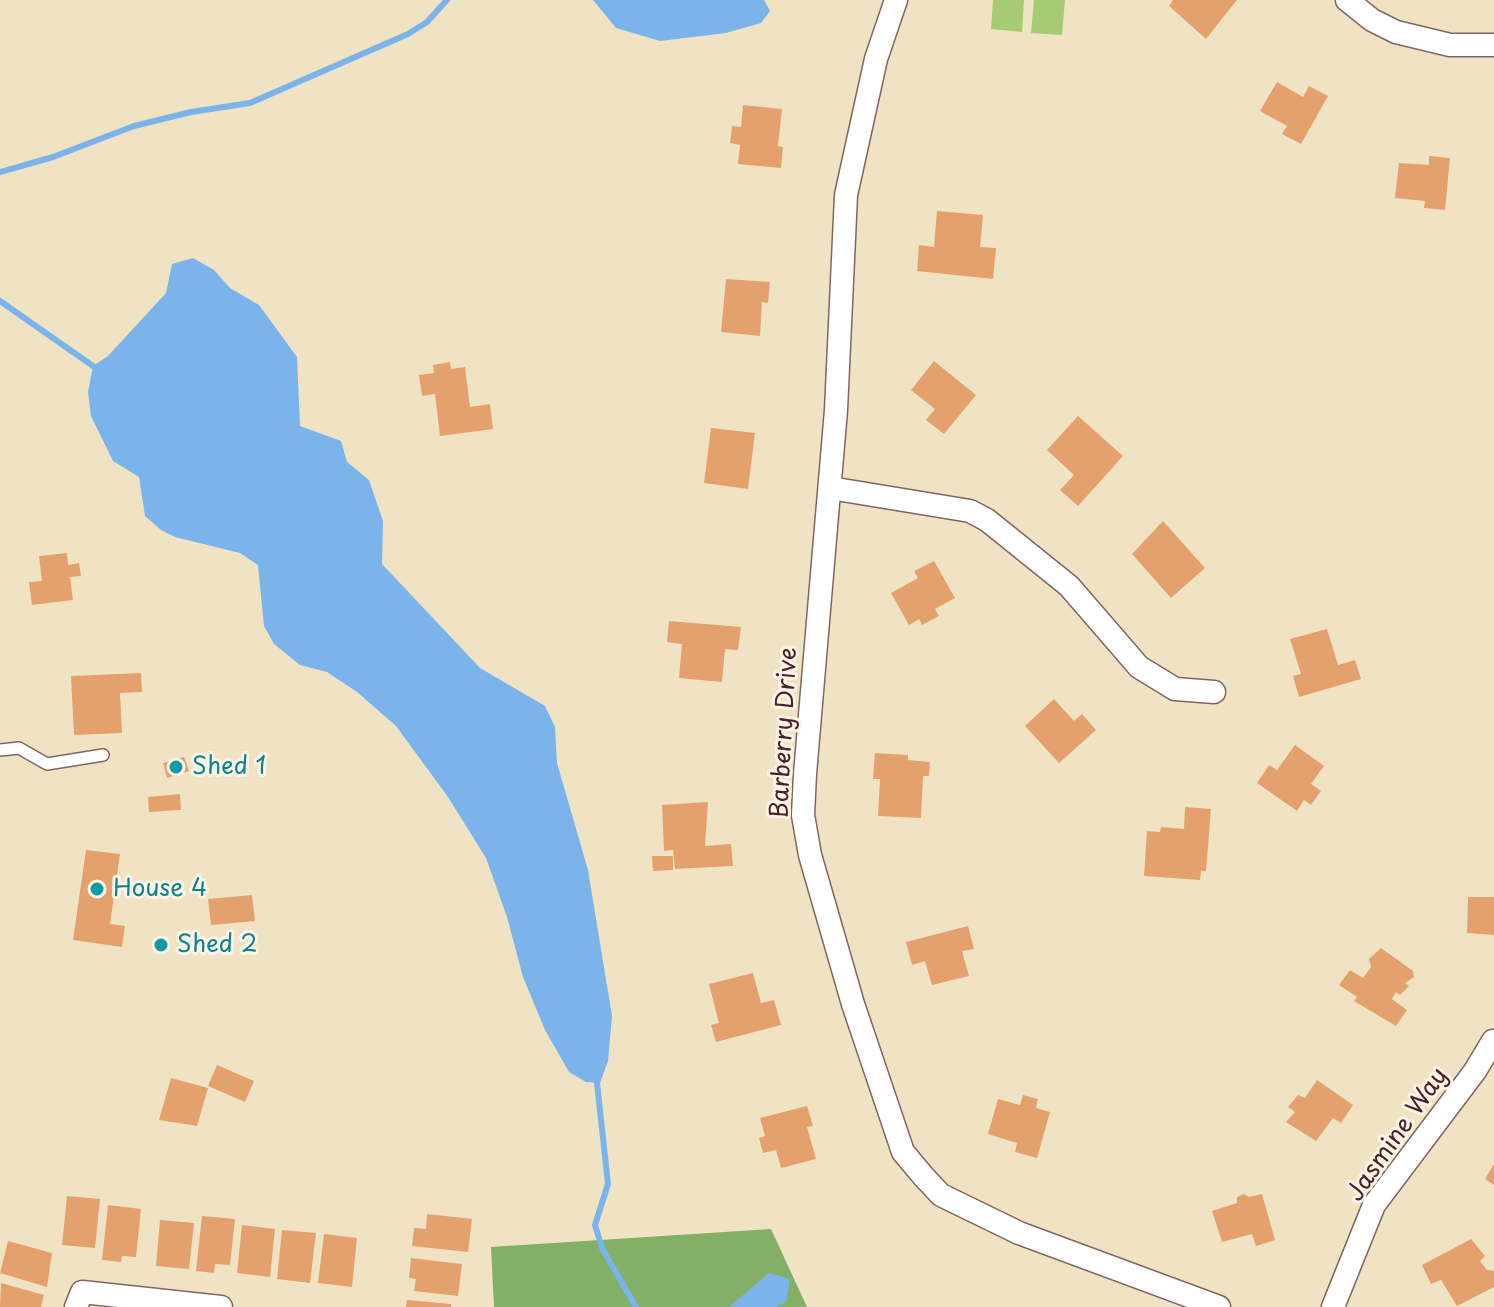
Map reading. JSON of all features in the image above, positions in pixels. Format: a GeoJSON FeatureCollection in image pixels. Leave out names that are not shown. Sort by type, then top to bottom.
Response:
{"type":"FeatureCollection","features":[{"type":"Feature","properties":{"kind":"street","name":"Barberry Drive"},"geometry":{"type":"LineString","coordinates":[[896,0],[876,59],[846,195],[830,488],[803,815],[810,855],[830,930],[903,1152],[941,1195],[978,1214],[1118,1273],[1219,1307]]}},
{"type":"Feature","properties":{"kind":"street"},"geometry":{"type":"LineString","coordinates":[[1347,0],[1372,20],[1396,32],[1450,45],[1494,45]]}},
{"type":"Feature","properties":{"kind":"street"},"geometry":{"type":"LineString","coordinates":[[830,488],[970,511],[987,520],[1011,536],[1069,586],[1139,667],[1175,689],[1214,692]]}},
{"type":"Feature","properties":{"kind":"street","name":"Jasmine Way"},"geometry":{"type":"LineString","coordinates":[[1333,1307],[1374,1205],[1475,1071],[1493,1041]]}},
{"type":"Feature","properties":{"kind":"street"},"geometry":{"type":"LineString","coordinates":[[76,1307],[82,1292],[221,1307]]}},
{"type":"Feature","properties":{"kind":"lane"},"geometry":{"type":"LineString","coordinates":[[0,750],[19,748],[47,764],[103,755]]}},
{"type":"Feature","properties":{"kind":"green space"},"geometry":{"type":"Polygon","coordinates":[[[993,0],[1024,0],[1022,32],[991,29],[993,0]]]}},
{"type":"Feature","properties":{"kind":"green space"},"geometry":{"type":"Polygon","coordinates":[[[1034,0],[1065,0],[1062,35],[1031,33],[1034,0]]]}},
{"type":"Feature","properties":{"kind":"green space"},"geometry":{"type":"Polygon","coordinates":[[[771,1229],[807,1307],[494,1307],[491,1247],[771,1229]]]}},
{"type":"Feature","properties":{"kind":"water"},"geometry":{"type":"Polygon","coordinates":[[[593,0],[764,0],[770,11],[761,23],[726,33],[660,41],[616,28],[593,0]]]}},
{"type":"Feature","properties":{"kind":"water"},"geometry":{"type":"Polygon","coordinates":[[[193,258],[214,270],[230,288],[259,305],[297,357],[300,426],[341,441],[347,462],[369,480],[383,521],[382,564],[480,668],[545,706],[555,727],[557,763],[588,870],[612,1016],[608,1061],[600,1083],[586,1082],[569,1072],[545,1030],[523,977],[507,917],[486,858],[448,797],[396,726],[357,692],[327,672],[300,665],[274,644],[264,626],[258,565],[240,553],[175,537],[161,530],[145,516],[139,477],[113,461],[91,416],[88,392],[93,366],[108,356],[166,293],[172,264],[193,258]]]}},
{"type":"Feature","properties":{"kind":"water"},"geometry":{"type":"Polygon","coordinates":[[[769,1273],[790,1279],[786,1302],[776,1307],[729,1307],[769,1273]]]}},
{"type":"Feature","properties":{"kind":"building"},"geometry":{"type":"Polygon","coordinates":[[[1173,0],[1237,0],[1206,39],[1169,6],[1173,0]]]}},
{"type":"Feature","properties":{"kind":"building"},"geometry":{"type":"Polygon","coordinates":[[[1277,82],[1303,97],[1309,86],[1328,96],[1301,144],[1282,134],[1287,126],[1260,111],[1277,82]]]}},
{"type":"Feature","properties":{"kind":"building"},"geometry":{"type":"Polygon","coordinates":[[[743,105],[782,109],[778,146],[783,147],[781,168],[738,164],[740,145],[730,143],[732,126],[741,127],[743,105]]]}},
{"type":"Feature","properties":{"kind":"building"},"geometry":{"type":"Polygon","coordinates":[[[1429,156],[1450,158],[1445,210],[1424,208],[1425,201],[1395,198],[1399,163],[1429,165],[1429,156]]]}},
{"type":"Feature","properties":{"kind":"building"},"geometry":{"type":"Polygon","coordinates":[[[937,211],[983,215],[980,247],[996,248],[993,279],[917,271],[919,245],[934,247],[937,211]]]}},
{"type":"Feature","properties":{"kind":"building"},"geometry":{"type":"Polygon","coordinates":[[[726,279],[770,282],[768,303],[762,302],[760,336],[721,332],[726,279]]]}},
{"type":"Feature","properties":{"kind":"building"},"geometry":{"type":"Polygon","coordinates":[[[934,361],[976,395],[944,434],[926,420],[935,409],[911,390],[934,361]]]}},
{"type":"Feature","properties":{"kind":"building"},"geometry":{"type":"Polygon","coordinates":[[[450,362],[451,369],[465,367],[470,407],[490,404],[493,429],[440,436],[435,394],[422,396],[419,375],[434,373],[433,365],[450,362]]]}},
{"type":"Feature","properties":{"kind":"building"},"geometry":{"type":"Polygon","coordinates":[[[1078,416],[1123,456],[1078,506],[1060,490],[1074,475],[1047,450],[1078,416]]]}},
{"type":"Feature","properties":{"kind":"building"},"geometry":{"type":"Polygon","coordinates":[[[711,428],[755,433],[748,489],[704,483],[711,428]]]}},
{"type":"Feature","properties":{"kind":"building"},"geometry":{"type":"Polygon","coordinates":[[[1163,521],[1205,568],[1171,598],[1132,554],[1163,521]]]}},
{"type":"Feature","properties":{"kind":"building"},"geometry":{"type":"Polygon","coordinates":[[[67,553],[68,565],[79,563],[81,576],[70,577],[73,600],[32,605],[29,582],[42,581],[39,556],[67,553]]]}},
{"type":"Feature","properties":{"kind":"building"},"geometry":{"type":"Polygon","coordinates":[[[934,561],[955,598],[935,609],[939,616],[922,625],[919,619],[909,625],[891,593],[918,578],[914,571],[934,561]]]}},
{"type":"Feature","properties":{"kind":"building"},"geometry":{"type":"Polygon","coordinates":[[[669,621],[741,627],[738,650],[725,649],[722,682],[679,678],[682,644],[667,642],[669,621]]]}},
{"type":"Feature","properties":{"kind":"building"},"geometry":{"type":"Polygon","coordinates":[[[1327,629],[1338,665],[1355,660],[1361,679],[1299,697],[1293,676],[1301,674],[1290,639],[1327,629]]]}},
{"type":"Feature","properties":{"kind":"building"},"geometry":{"type":"Polygon","coordinates":[[[141,673],[142,692],[120,693],[122,733],[74,735],[71,676],[141,673]]]}},
{"type":"Feature","properties":{"kind":"building"},"geometry":{"type":"Polygon","coordinates":[[[1054,699],[1074,721],[1082,714],[1096,730],[1059,763],[1025,726],[1054,699]]]}},
{"type":"Feature","properties":{"kind":"building"},"geometry":{"type":"Polygon","coordinates":[[[1295,745],[1324,766],[1311,784],[1321,791],[1311,805],[1304,800],[1297,811],[1257,783],[1269,765],[1277,770],[1295,745]]]}},
{"type":"Feature","properties":{"kind":"building"},"geometry":{"type":"Polygon","coordinates":[[[875,753],[908,755],[908,760],[930,762],[929,776],[923,776],[921,818],[878,816],[880,779],[873,779],[875,753]]]}},
{"type":"Feature","properties":{"kind":"building","name":"Shed 1"},"geometry":{"type":"Polygon","coordinates":[[[184,757],[189,771],[167,778],[163,763],[184,757]]]}},
{"type":"Feature","properties":{"kind":"building"},"geometry":{"type":"Polygon","coordinates":[[[180,794],[181,810],[149,812],[148,797],[180,794]]]}},
{"type":"Feature","properties":{"kind":"building"},"geometry":{"type":"Polygon","coordinates":[[[708,802],[705,846],[731,844],[733,866],[675,869],[673,850],[664,851],[662,805],[708,802]]]}},
{"type":"Feature","properties":{"kind":"building"},"geometry":{"type":"Polygon","coordinates":[[[1185,807],[1211,809],[1206,871],[1201,871],[1200,880],[1144,876],[1147,831],[1160,832],[1161,827],[1184,829],[1185,807]]]}},
{"type":"Feature","properties":{"kind":"building","name":"House 4"},"geometry":{"type":"Polygon","coordinates":[[[86,850],[120,854],[110,924],[125,926],[122,947],[73,940],[86,850]]]}},
{"type":"Feature","properties":{"kind":"building"},"geometry":{"type":"Polygon","coordinates":[[[652,856],[673,856],[673,870],[653,871],[652,856]]]}},
{"type":"Feature","properties":{"kind":"building"},"geometry":{"type":"Polygon","coordinates":[[[252,895],[255,921],[211,925],[208,899],[252,895]]]}},
{"type":"Feature","properties":{"kind":"building"},"geometry":{"type":"Polygon","coordinates":[[[1468,897],[1494,897],[1494,935],[1467,933],[1468,897]]]}},
{"type":"Feature","properties":{"kind":"building"},"geometry":{"type":"Polygon","coordinates":[[[968,926],[974,949],[962,951],[969,976],[932,985],[925,961],[912,965],[906,942],[968,926]]]}},
{"type":"Feature","properties":{"kind":"building","name":"Shed 2"},"geometry":{"type":"Polygon","coordinates":[[[153,941],[169,941],[168,951],[152,949],[153,941]]]}},
{"type":"Feature","properties":{"kind":"building"},"geometry":{"type":"Polygon","coordinates":[[[1381,948],[1413,971],[1414,977],[1405,983],[1409,986],[1400,995],[1396,992],[1392,999],[1407,1010],[1396,1026],[1354,1001],[1357,997],[1339,985],[1350,970],[1363,978],[1371,967],[1369,959],[1381,948]]]}},
{"type":"Feature","properties":{"kind":"building"},"geometry":{"type":"Polygon","coordinates":[[[753,973],[761,1003],[774,1000],[781,1025],[716,1042],[711,1025],[719,1023],[709,984],[753,973]]]}},
{"type":"Feature","properties":{"kind":"building"},"geometry":{"type":"Polygon","coordinates":[[[217,1065],[254,1081],[245,1102],[208,1086],[217,1065]]]}},
{"type":"Feature","properties":{"kind":"building"},"geometry":{"type":"Polygon","coordinates":[[[171,1078],[208,1088],[197,1126],[159,1120],[171,1078]]]}},
{"type":"Feature","properties":{"kind":"building"},"geometry":{"type":"Polygon","coordinates":[[[1317,1080],[1353,1105],[1341,1123],[1333,1118],[1316,1141],[1286,1122],[1295,1112],[1288,1107],[1298,1095],[1305,1098],[1317,1080]]]}},
{"type":"Feature","properties":{"kind":"building"},"geometry":{"type":"Polygon","coordinates":[[[1023,1095],[1038,1099],[1036,1108],[1050,1112],[1037,1158],[1015,1152],[1017,1143],[988,1134],[998,1099],[1020,1105],[1023,1095]]]}},
{"type":"Feature","properties":{"kind":"building"},"geometry":{"type":"Polygon","coordinates":[[[807,1106],[813,1126],[807,1127],[816,1159],[781,1168],[776,1150],[763,1153],[759,1138],[765,1136],[760,1118],[807,1106]]]}},
{"type":"Feature","properties":{"kind":"building"},"geometry":{"type":"Polygon","coordinates":[[[1494,1164],[1494,1185],[1485,1179],[1494,1164]]]}},
{"type":"Feature","properties":{"kind":"building"},"geometry":{"type":"Polygon","coordinates":[[[1244,1194],[1249,1197],[1262,1194],[1275,1240],[1256,1246],[1252,1234],[1222,1242],[1212,1211],[1237,1203],[1237,1197],[1244,1194]]]}},
{"type":"Feature","properties":{"kind":"building"},"geometry":{"type":"Polygon","coordinates":[[[67,1196],[100,1199],[95,1248],[62,1245],[67,1196]]]}},
{"type":"Feature","properties":{"kind":"building"},"geometry":{"type":"Polygon","coordinates":[[[108,1205],[141,1209],[136,1257],[122,1256],[121,1262],[102,1260],[108,1205]]]}},
{"type":"Feature","properties":{"kind":"building"},"geometry":{"type":"Polygon","coordinates":[[[427,1214],[472,1219],[468,1252],[412,1246],[414,1228],[426,1229],[427,1214]]]}},
{"type":"Feature","properties":{"kind":"building"},"geometry":{"type":"Polygon","coordinates":[[[202,1216],[235,1219],[230,1265],[215,1264],[214,1273],[196,1271],[202,1216]]]}},
{"type":"Feature","properties":{"kind":"building"},"geometry":{"type":"Polygon","coordinates":[[[160,1220],[194,1223],[189,1269],[156,1266],[160,1220]]]}},
{"type":"Feature","properties":{"kind":"building"},"geometry":{"type":"Polygon","coordinates":[[[242,1225],[275,1229],[270,1277],[237,1273],[242,1225]]]}},
{"type":"Feature","properties":{"kind":"building"},"geometry":{"type":"Polygon","coordinates":[[[282,1230],[316,1233],[310,1283],[277,1279],[282,1230]]]}},
{"type":"Feature","properties":{"kind":"building"},"geometry":{"type":"Polygon","coordinates":[[[324,1234],[357,1238],[352,1287],[318,1283],[324,1234]]]}},
{"type":"Feature","properties":{"kind":"building"},"geometry":{"type":"Polygon","coordinates":[[[1471,1239],[1485,1256],[1480,1261],[1487,1270],[1494,1271],[1494,1287],[1457,1306],[1441,1280],[1431,1284],[1422,1265],[1471,1239]]]}},
{"type":"Feature","properties":{"kind":"building"},"geometry":{"type":"Polygon","coordinates":[[[8,1241],[52,1253],[47,1287],[0,1273],[8,1241]]]}},
{"type":"Feature","properties":{"kind":"building"},"geometry":{"type":"Polygon","coordinates":[[[411,1258],[462,1264],[458,1296],[414,1291],[416,1279],[409,1278],[411,1258]]]}},
{"type":"Feature","properties":{"kind":"building"},"geometry":{"type":"Polygon","coordinates":[[[1,1283],[44,1295],[41,1307],[0,1307],[1,1283]]]}},
{"type":"Feature","properties":{"kind":"building"},"geometry":{"type":"Polygon","coordinates":[[[407,1300],[451,1304],[451,1307],[406,1307],[407,1300]]]}},
{"type":"Feature","properties":{"kind":"waterway"},"geometry":{"type":"LineString","coordinates":[[0,172],[53,157],[134,126],[191,112],[250,103],[408,34],[427,22],[447,0]]}},
{"type":"Feature","properties":{"kind":"waterway"},"geometry":{"type":"LineString","coordinates":[[0,301],[93,366]]}},
{"type":"Feature","properties":{"kind":"waterway"},"geometry":{"type":"LineString","coordinates":[[597,1083],[608,1184],[595,1225],[602,1248],[636,1307]]}},
{"type":"Feature","properties":{"kind":"place","name":"Shed 1"},"geometry":{"type":"Point","coordinates":[176,767]}},
{"type":"Feature","properties":{"kind":"place","name":"House 4"},"geometry":{"type":"Point","coordinates":[97,889]}},
{"type":"Feature","properties":{"kind":"place","name":"Shed 2"},"geometry":{"type":"Point","coordinates":[161,945]}}]}
